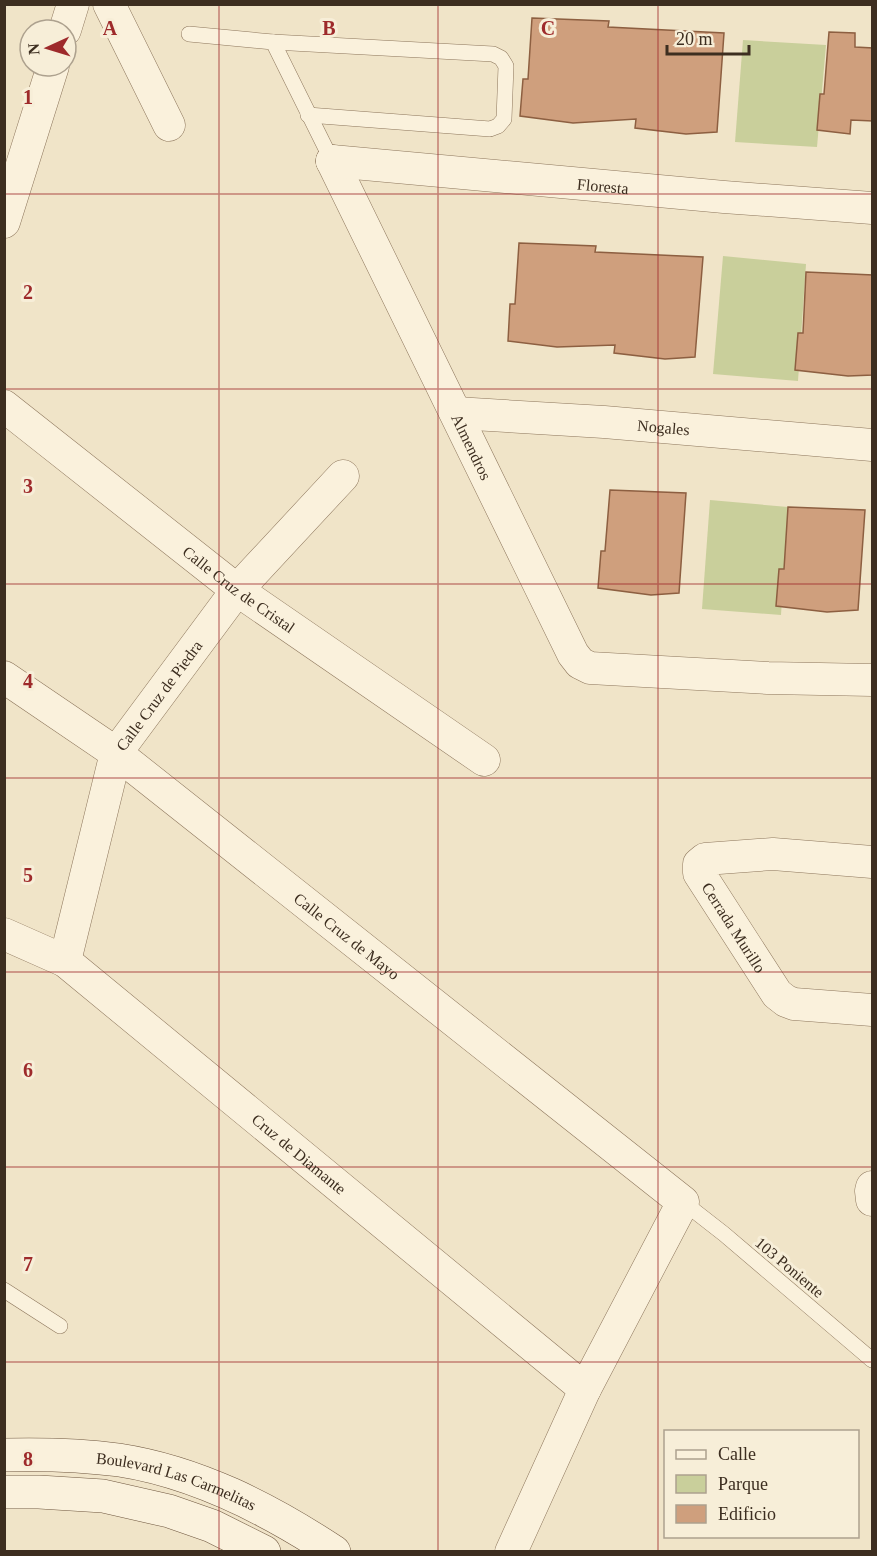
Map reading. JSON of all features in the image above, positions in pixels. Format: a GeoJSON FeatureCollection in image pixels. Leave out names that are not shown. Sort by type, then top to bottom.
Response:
{"type":"FeatureCollection","features":[{"type":"Feature","properties":{"kind":"main road","name":"Boulevard Las Carmelitas"},"geometry":{"type":"LineString","coordinates":[[4,1455],[59,1454],[121,1461],[172,1473],[234,1495],[304,1532],[334,1551]]}},
{"type":"Feature","properties":{"kind":"main road","name":"Boulevard Las Carmelitas"},"geometry":{"type":"LineString","coordinates":[[4,1492],[104,1496],[169,1511],[212,1526],[264,1551]]}},
{"type":"Feature","properties":{"kind":"street"},"geometry":{"type":"LineString","coordinates":[[109,4],[169,125]]}},
{"type":"Feature","properties":{"kind":"street"},"geometry":{"type":"LineString","coordinates":[[4,222],[49,78]]}},
{"type":"Feature","properties":{"kind":"street","name":"Floresta"},"geometry":{"type":"LineString","coordinates":[[332,161],[724,197],[873,208]]}},
{"type":"Feature","properties":{"kind":"street","name":"Almendros"},"geometry":{"type":"LineString","coordinates":[[332,161],[573,654],[580,663],[590,668],[768,678],[873,680]]}},
{"type":"Feature","properties":{"kind":"street","name":"Calle Cruz de Cristal"},"geometry":{"type":"LineString","coordinates":[[4,406],[237,590],[483,760]]}},
{"type":"Feature","properties":{"kind":"street","name":"Nogales"},"geometry":{"type":"LineString","coordinates":[[456,413],[604,422],[873,445]]}},
{"type":"Feature","properties":{"kind":"street","name":"Calle Cruz de Piedra"},"geometry":{"type":"LineString","coordinates":[[65,961],[116,753],[237,590],[343,476]]}},
{"type":"Feature","properties":{"kind":"street","name":"Calle Cruz de Mayo"},"geometry":{"type":"LineString","coordinates":[[4,677],[116,753],[683,1202]]}},
{"type":"Feature","properties":{"kind":"street","name":"Cerrada Murillo"},"geometry":{"type":"LineString","coordinates":[[873,862],[773,854],[705,859],[699,864],[699,873],[777,994],[794,1004],[873,1010]]}},
{"type":"Feature","properties":{"kind":"street","name":"Cruz de Diamante"},"geometry":{"type":"LineString","coordinates":[[4,934],[65,961],[585,1389]]}},
{"type":"Feature","properties":{"kind":"street"},"geometry":{"type":"LineString","coordinates":[[511,1551],[585,1389],[683,1202]]}},
{"type":"Feature","properties":{"kind":"lane"},"geometry":{"type":"LineString","coordinates":[[189,34],[273,42],[493,54],[501,58],[506,66],[504,119],[498,126],[490,129],[308,115]]}},
{"type":"Feature","properties":{"kind":"lane","name":"Almendros"},"geometry":{"type":"LineString","coordinates":[[273,42],[332,161]]}},
{"type":"Feature","properties":{"kind":"lane","name":"103 Poniente"},"geometry":{"type":"LineString","coordinates":[[683,1202],[873,1360]]}},
{"type":"Feature","properties":{"kind":"lane"},"geometry":{"type":"LineString","coordinates":[[4,1290],[60,1326]]}},
{"type":"Feature","properties":{"kind":"green space"},"geometry":{"type":"Polygon","coordinates":[[[743,40],[826,45],[817,147],[735,142],[743,40]]]}},
{"type":"Feature","properties":{"kind":"green space"},"geometry":{"type":"Polygon","coordinates":[[[723,256],[806,264],[798,381],[713,374],[723,256]]]}},
{"type":"Feature","properties":{"kind":"green space"},"geometry":{"type":"Polygon","coordinates":[[[710,500],[788,507],[781,615],[702,609],[710,500]]]}},
{"type":"Feature","properties":{"kind":"building"},"geometry":{"type":"Polygon","coordinates":[[[532,18],[609,21],[608,27],[724,33],[717,132],[686,134],[635,128],[636,119],[573,123],[520,116],[523,79],[528,79],[532,18]]]}},
{"type":"Feature","properties":{"kind":"building"},"geometry":{"type":"Polygon","coordinates":[[[829,32],[855,33],[855,47],[873,48],[873,121],[851,120],[850,134],[817,130],[820,94],[824,94],[829,32]]]}},
{"type":"Feature","properties":{"kind":"building"},"geometry":{"type":"Polygon","coordinates":[[[519,243],[596,246],[595,252],[703,257],[695,357],[665,359],[614,353],[615,345],[557,347],[508,341],[510,304],[515,304],[519,243]]]}},
{"type":"Feature","properties":{"kind":"building"},"geometry":{"type":"Polygon","coordinates":[[[806,272],[873,275],[873,375],[848,376],[795,370],[798,333],[803,333],[806,272]]]}},
{"type":"Feature","properties":{"kind":"building"},"geometry":{"type":"Polygon","coordinates":[[[610,490],[686,493],[679,593],[651,595],[598,588],[601,551],[605,551],[610,490]]]}},
{"type":"Feature","properties":{"kind":"building"},"geometry":{"type":"Polygon","coordinates":[[[788,507],[865,510],[858,610],[827,612],[776,606],[779,569],[784,569],[788,507]]]}}]}
